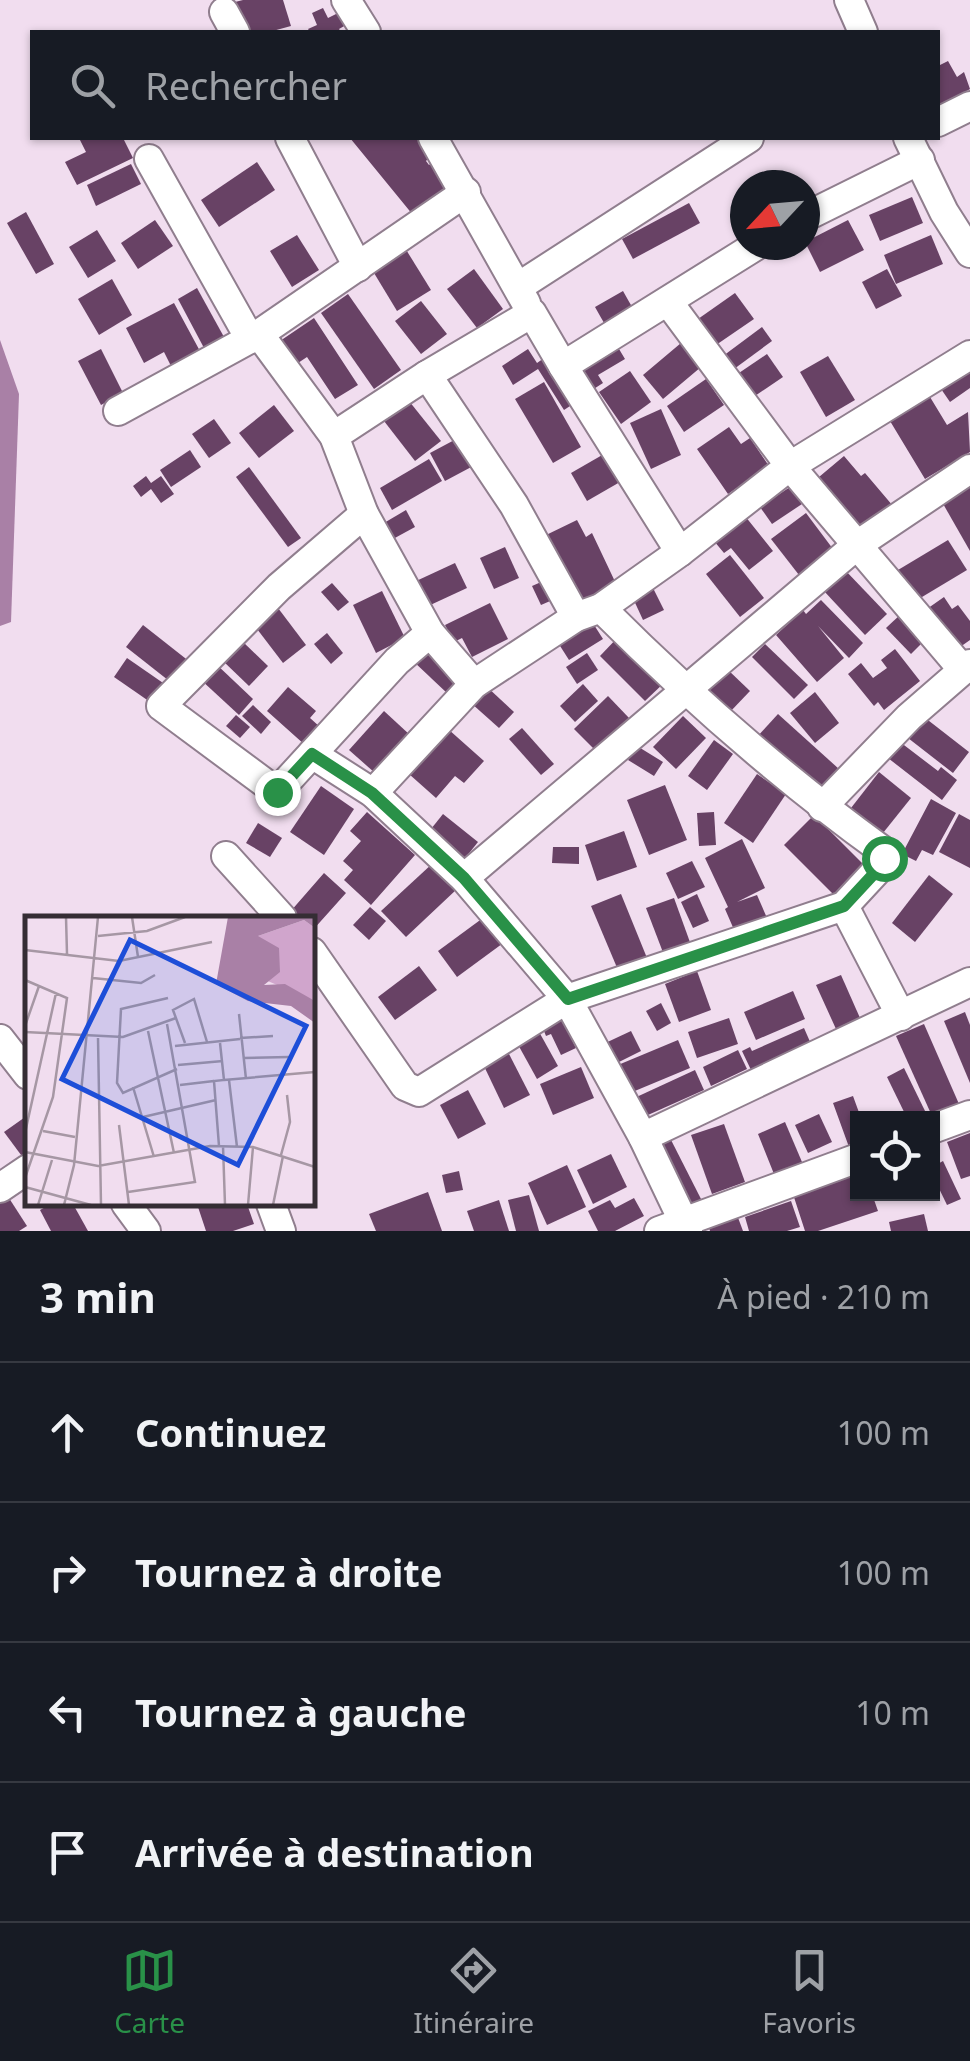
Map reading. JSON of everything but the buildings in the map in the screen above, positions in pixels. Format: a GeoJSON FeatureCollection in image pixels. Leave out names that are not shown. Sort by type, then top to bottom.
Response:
{"type":"FeatureCollection","features":[{"type":"Feature","properties":{"kind":"street"},"geometry":{"type":"LineString","coordinates":[[346,0],[365,30]]}},
{"type":"Feature","properties":{"kind":"street"},"geometry":{"type":"LineString","coordinates":[[848,0],[862,30]]}},
{"type":"Feature","properties":{"kind":"street"},"geometry":{"type":"LineString","coordinates":[[940,121],[970,106]]}},
{"type":"Feature","properties":{"kind":"street"},"geometry":{"type":"LineString","coordinates":[[291,140],[358,267]]}},
{"type":"Feature","properties":{"kind":"street"},"geometry":{"type":"LineString","coordinates":[[433,140],[563,366],[680,552]]}},
{"type":"Feature","properties":{"kind":"street"},"geometry":{"type":"LineString","coordinates":[[518,287],[747,140]]}},
{"type":"Feature","properties":{"kind":"street"},"geometry":{"type":"LineString","coordinates":[[820,208],[914,149],[944,212],[970,253]]}},
{"type":"Feature","properties":{"kind":"street"},"geometry":{"type":"LineString","coordinates":[[149,159],[254,337],[334,436],[364,514],[430,633],[474,684]]}},
{"type":"Feature","properties":{"kind":"street"},"geometry":{"type":"LineString","coordinates":[[118,411],[254,337],[466,192]]}},
{"type":"Feature","properties":{"kind":"street"},"geometry":{"type":"LineString","coordinates":[[563,366],[734,260]]}},
{"type":"Feature","properties":{"kind":"street"},"geometry":{"type":"LineString","coordinates":[[669,303],[790,466],[966,667],[909,717],[822,807]]}},
{"type":"Feature","properties":{"kind":"street"},"geometry":{"type":"LineString","coordinates":[[334,436],[532,313]]}},
{"type":"Feature","properties":{"kind":"street"},"geometry":{"type":"LineString","coordinates":[[372,793],[474,684],[680,552],[790,466],[970,355]]}},
{"type":"Feature","properties":{"kind":"street"},"geometry":{"type":"LineString","coordinates":[[315,956],[405,1086],[419,1092],[568,999],[844,906],[884,858],[882,850],[822,807],[588,612],[427,375]]}},
{"type":"Feature","properties":{"kind":"street"},"geometry":{"type":"LineString","coordinates":[[464,878],[857,545],[970,468]]}},
{"type":"Feature","properties":{"kind":"street"},"geometry":{"type":"LineString","coordinates":[[364,514],[279,586],[161,706],[277,792],[397,661],[430,633]]}},
{"type":"Feature","properties":{"kind":"street"},"geometry":{"type":"LineString","coordinates":[[312,754],[372,793],[464,878],[568,999],[643,1137],[677,1228],[850,1161]]}},
{"type":"Feature","properties":{"kind":"street"},"geometry":{"type":"LineString","coordinates":[[226,856],[280,916]]}},
{"type":"Feature","properties":{"kind":"street"},"geometry":{"type":"LineString","coordinates":[[844,906],[900,1016]]}},
{"type":"Feature","properties":{"kind":"street"},"geometry":{"type":"LineString","coordinates":[[643,1137],[970,982]]}},
{"type":"Feature","properties":{"kind":"street"},"geometry":{"type":"LineString","coordinates":[[0,1039],[25,1071]]}},
{"type":"Feature","properties":{"kind":"street"},"geometry":{"type":"LineString","coordinates":[[940,1126],[970,1116]]}},
{"type":"Feature","properties":{"kind":"street"},"geometry":{"type":"LineString","coordinates":[[0,1188],[25,1171]]}},
{"type":"Feature","properties":{"kind":"street"},"geometry":{"type":"LineString","coordinates":[[127,1206],[146,1231]]}},
{"type":"Feature","properties":{"kind":"street"},"geometry":{"type":"LineString","coordinates":[[272,1206],[281,1231]]}},
{"type":"Feature","properties":{"kind":"shaded area"},"geometry":{"type":"Polygon","coordinates":[[[0,340],[19,394],[11,622],[0,626],[0,340]]]}},
{"type":"Feature","properties":{"kind":"route"},"geometry":{"type":"LineString","coordinates":[[277,792],[312,754],[372,793],[464,878],[568,999],[844,906],[884,858]]}}]}
